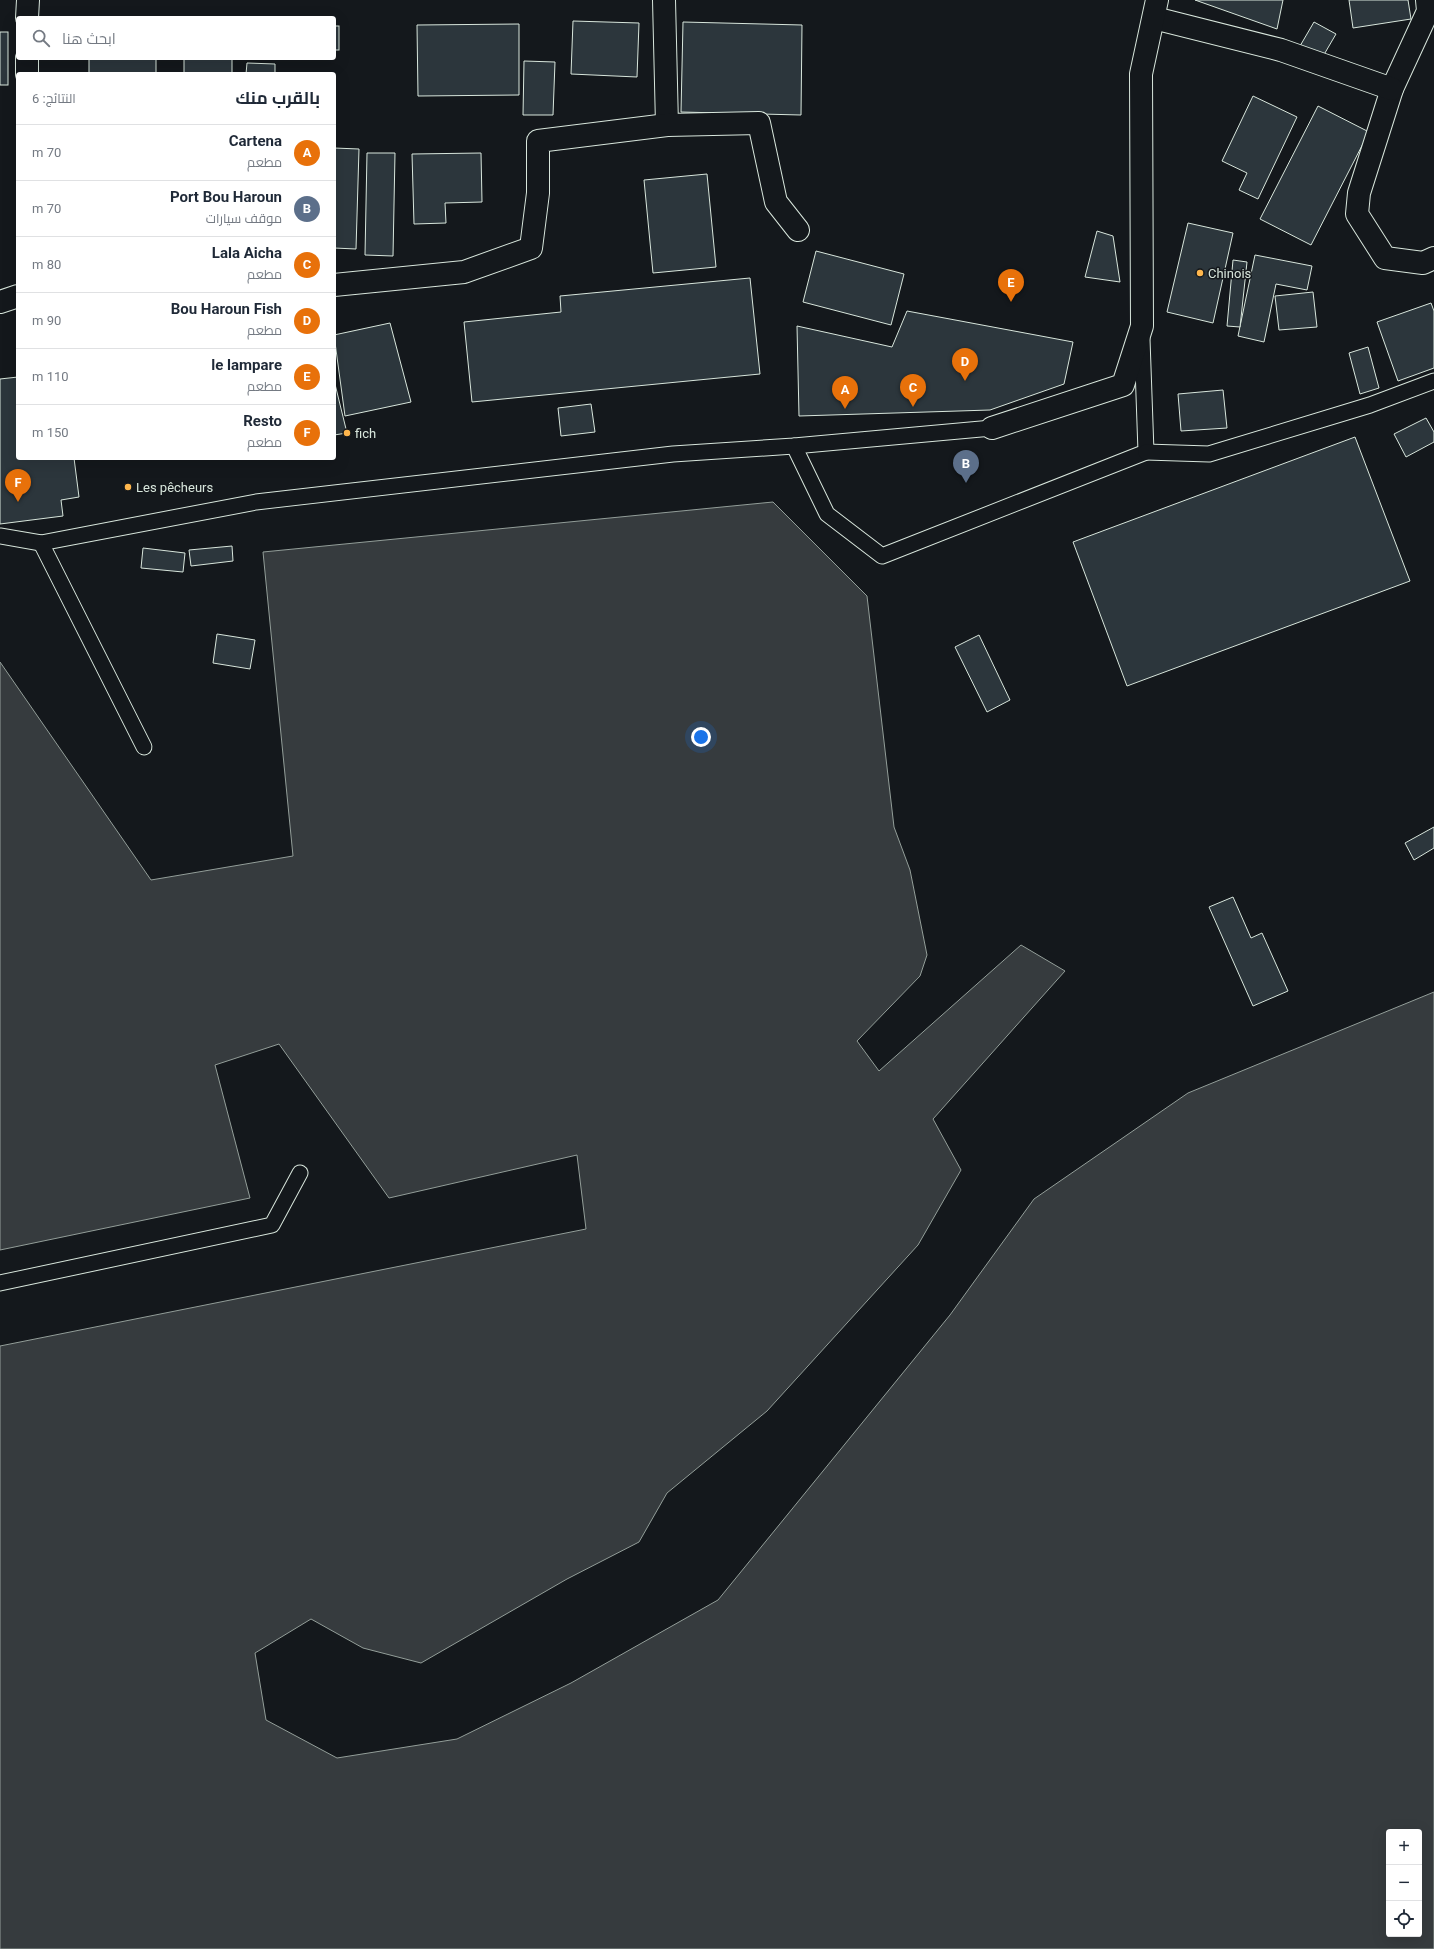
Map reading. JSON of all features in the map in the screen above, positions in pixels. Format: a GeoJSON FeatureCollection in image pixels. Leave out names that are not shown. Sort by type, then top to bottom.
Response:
{"type":"FeatureCollection","features":[{"type":"Feature","properties":{"kind":"street"},"geometry":{"type":"LineString","coordinates":[[28,0],[28,16]]}},
{"type":"Feature","properties":{"kind":"street"},"geometry":{"type":"LineString","coordinates":[[664,0],[667,125]]}},
{"type":"Feature","properties":{"kind":"street"},"geometry":{"type":"LineString","coordinates":[[1427,0],[1428,11],[1392,89],[1359,193],[1357,214],[1385,258],[1422,263],[1434,258]]}},
{"type":"Feature","properties":{"kind":"street"},"geometry":{"type":"LineString","coordinates":[[992,428],[1123,385],[1142,326],[1141,74],[1156,9],[1281,50],[1392,89]]}},
{"type":"Feature","properties":{"kind":"street"},"geometry":{"type":"LineString","coordinates":[[27,60],[27,72]]}},
{"type":"Feature","properties":{"kind":"street"},"geometry":{"type":"LineString","coordinates":[[336,286],[464,272],[531,248],[538,193],[538,141],[667,125],[759,123],[776,202],[798,230]]}},
{"type":"Feature","properties":{"kind":"street"},"geometry":{"type":"LineString","coordinates":[[0,293],[16,295]]}},
{"type":"Feature","properties":{"kind":"street"},"geometry":{"type":"LineString","coordinates":[[0,302],[16,296]]}},
{"type":"Feature","properties":{"kind":"lane"},"geometry":{"type":"LineString","coordinates":[[1142,326],[1146,452]]}},
{"type":"Feature","properties":{"kind":"lane"},"geometry":{"type":"LineString","coordinates":[[794,446],[827,514],[882,556],[1146,452],[1209,454],[1370,405],[1434,381]]}},
{"type":"Feature","properties":{"kind":"lane"},"geometry":{"type":"LineString","coordinates":[[0,536],[41,543],[256,502],[673,454],[794,446],[992,428]]}},
{"type":"Feature","properties":{"kind":"lane"},"geometry":{"type":"LineString","coordinates":[[41,543],[144,747]]}},
{"type":"Feature","properties":{"kind":"lane"},"geometry":{"type":"LineString","coordinates":[[0,1283],[272,1225],[300,1173]]}},
{"type":"Feature","properties":{"kind":"shaded area"},"geometry":{"type":"Polygon","coordinates":[[[773,502],[867,596],[894,827],[910,870],[927,955],[920,976],[857,1041],[879,1071],[1021,945],[1065,971],[933,1119],[961,1170],[918,1245],[767,1411],[667,1493],[639,1542],[567,1579],[421,1663],[363,1648],[311,1619],[255,1653],[266,1720],[337,1758],[457,1739],[571,1683],[718,1600],[950,1315],[1034,1199],[1188,1093],[1434,992],[1434,1949],[0,1949],[0,1346],[586,1229],[577,1155],[389,1198],[279,1044],[215,1065],[250,1198],[0,1250],[0,662],[151,880],[293,856],[263,552],[773,502]]]}},
{"type":"Feature","properties":{"kind":"building"},"geometry":{"type":"Polygon","coordinates":[[[1195,0],[1283,0],[1277,29],[1195,0]]]}},
{"type":"Feature","properties":{"kind":"building"},"geometry":{"type":"Polygon","coordinates":[[[1349,0],[1408,0],[1411,19],[1353,28],[1349,0]]]}},
{"type":"Feature","properties":{"kind":"building"},"geometry":{"type":"Polygon","coordinates":[[[573,21],[639,23],[637,77],[571,74],[573,21]]]}},
{"type":"Feature","properties":{"kind":"building"},"geometry":{"type":"Polygon","coordinates":[[[683,22],[802,25],[801,115],[681,112],[683,22]]]}},
{"type":"Feature","properties":{"kind":"building"},"geometry":{"type":"Polygon","coordinates":[[[1314,22],[1336,34],[1322,58],[1300,46],[1314,22]]]}},
{"type":"Feature","properties":{"kind":"building"},"geometry":{"type":"Polygon","coordinates":[[[519,24],[519,95],[418,96],[417,25],[519,24]]]}},
{"type":"Feature","properties":{"kind":"building"},"geometry":{"type":"Polygon","coordinates":[[[336,26],[339,26],[339,50],[336,50],[336,26]]]}},
{"type":"Feature","properties":{"kind":"building"},"geometry":{"type":"Polygon","coordinates":[[[0,32],[8,32],[8,85],[0,85],[0,32]]]}},
{"type":"Feature","properties":{"kind":"building"},"geometry":{"type":"Polygon","coordinates":[[[89,60],[156,60],[156,72],[89,72],[89,60]]]}},
{"type":"Feature","properties":{"kind":"building"},"geometry":{"type":"Polygon","coordinates":[[[184,60],[232,60],[232,72],[184,72],[184,60]]]}},
{"type":"Feature","properties":{"kind":"building"},"geometry":{"type":"Polygon","coordinates":[[[524,61],[555,62],[553,115],[523,115],[524,61]]]}},
{"type":"Feature","properties":{"kind":"building"},"geometry":{"type":"Polygon","coordinates":[[[247,63],[275,64],[275,72],[246,72],[247,63]]]}},
{"type":"Feature","properties":{"kind":"building"},"geometry":{"type":"Polygon","coordinates":[[[1253,96],[1297,117],[1258,199],[1239,190],[1247,173],[1222,161],[1253,96]]]}},
{"type":"Feature","properties":{"kind":"building"},"geometry":{"type":"Polygon","coordinates":[[[1318,106],[1369,132],[1311,245],[1260,219],[1318,106]]]}},
{"type":"Feature","properties":{"kind":"building"},"geometry":{"type":"Polygon","coordinates":[[[336,148],[359,149],[356,249],[336,248],[336,148]]]}},
{"type":"Feature","properties":{"kind":"building"},"geometry":{"type":"Polygon","coordinates":[[[367,153],[395,153],[393,256],[365,255],[367,153]]]}},
{"type":"Feature","properties":{"kind":"building"},"geometry":{"type":"Polygon","coordinates":[[[481,153],[482,202],[445,203],[446,223],[414,224],[412,154],[481,153]]]}},
{"type":"Feature","properties":{"kind":"building"},"geometry":{"type":"Polygon","coordinates":[[[707,174],[716,267],[653,273],[644,180],[707,174]]]}},
{"type":"Feature","properties":{"kind":"building","name":"Chinois"},"geometry":{"type":"Polygon","coordinates":[[[1188,223],[1233,233],[1213,323],[1167,312],[1188,223]]]}},
{"type":"Feature","properties":{"kind":"building"},"geometry":{"type":"Polygon","coordinates":[[[1097,231],[1113,236],[1120,282],[1085,277],[1097,231]]]}},
{"type":"Feature","properties":{"kind":"building"},"geometry":{"type":"Polygon","coordinates":[[[816,251],[904,274],[891,325],[803,302],[816,251]]]}},
{"type":"Feature","properties":{"kind":"building"},"geometry":{"type":"Polygon","coordinates":[[[1255,255],[1312,266],[1307,290],[1276,284],[1264,342],[1238,336],[1255,255]]]}},
{"type":"Feature","properties":{"kind":"building"},"geometry":{"type":"Polygon","coordinates":[[[1233,260],[1247,262],[1240,327],[1227,326],[1233,260]]]}},
{"type":"Feature","properties":{"kind":"building"},"geometry":{"type":"Polygon","coordinates":[[[750,278],[760,374],[472,402],[464,322],[561,312],[560,296],[750,278]]]}},
{"type":"Feature","properties":{"kind":"building"},"geometry":{"type":"Polygon","coordinates":[[[1313,292],[1317,327],[1279,330],[1275,296],[1313,292]]]}},
{"type":"Feature","properties":{"kind":"building"},"geometry":{"type":"Polygon","coordinates":[[[1431,303],[1434,311],[1434,368],[1398,381],[1377,322],[1431,303]]]}},
{"type":"Feature","properties":{"kind":"building"},"geometry":{"type":"Polygon","coordinates":[[[907,311],[1073,342],[1064,384],[990,410],[799,416],[797,326],[892,347],[907,311]]]}},
{"type":"Feature","properties":{"kind":"building"},"geometry":{"type":"Polygon","coordinates":[[[390,323],[411,402],[345,416],[336,350],[336,335],[390,323]]]}},
{"type":"Feature","properties":{"kind":"building"},"geometry":{"type":"Polygon","coordinates":[[[1368,347],[1379,388],[1360,394],[1349,353],[1368,347]]]}},
{"type":"Feature","properties":{"kind":"building"},"geometry":{"type":"Polygon","coordinates":[[[16,377],[16,460],[74,460],[79,497],[61,500],[63,516],[0,524],[0,379],[16,377]]]}},
{"type":"Feature","properties":{"kind":"building"},"geometry":{"type":"Polygon","coordinates":[[[336,388],[347,433],[336,435],[336,388]]]}},
{"type":"Feature","properties":{"kind":"building"},"geometry":{"type":"Polygon","coordinates":[[[1223,390],[1227,428],[1181,431],[1178,394],[1223,390]]]}},
{"type":"Feature","properties":{"kind":"building"},"geometry":{"type":"Polygon","coordinates":[[[591,404],[595,432],[561,436],[558,408],[591,404]]]}},
{"type":"Feature","properties":{"kind":"building"},"geometry":{"type":"Polygon","coordinates":[[[1426,418],[1434,432],[1434,442],[1406,457],[1394,434],[1426,418]]]}},
{"type":"Feature","properties":{"kind":"building"},"geometry":{"type":"Polygon","coordinates":[[[1355,437],[1410,581],[1127,686],[1073,542],[1355,437]]]}},
{"type":"Feature","properties":{"kind":"building"},"geometry":{"type":"Polygon","coordinates":[[[232,546],[233,561],[191,566],[189,550],[232,546]]]}},
{"type":"Feature","properties":{"kind":"building"},"geometry":{"type":"Polygon","coordinates":[[[143,548],[185,553],[183,572],[141,568],[143,548]]]}},
{"type":"Feature","properties":{"kind":"building"},"geometry":{"type":"Polygon","coordinates":[[[217,634],[255,640],[250,669],[213,663],[217,634]]]}},
{"type":"Feature","properties":{"kind":"building"},"geometry":{"type":"Polygon","coordinates":[[[979,635],[1010,700],[987,712],[955,647],[979,635]]]}},
{"type":"Feature","properties":{"kind":"building"},"geometry":{"type":"Polygon","coordinates":[[[1434,827],[1434,848],[1414,860],[1405,843],[1434,827]]]}},
{"type":"Feature","properties":{"kind":"building"},"geometry":{"type":"Polygon","coordinates":[[[1233,897],[1251,938],[1262,933],[1288,991],[1253,1006],[1209,907],[1233,897]]]}},
{"type":"Feature","properties":{"kind":"place","name":"Chinois"},"geometry":{"type":"Point","coordinates":[1200,273]}},
{"type":"Feature","properties":{"kind":"place","name":"le lampare"},"geometry":{"type":"Point","coordinates":[1011,302]}},
{"type":"Feature","properties":{"kind":"place","name":"Bou Haroun Fish"},"geometry":{"type":"Point","coordinates":[965,381]}},
{"type":"Feature","properties":{"kind":"place","name":"Lala Aicha"},"geometry":{"type":"Point","coordinates":[913,407]}},
{"type":"Feature","properties":{"kind":"place","name":"Cartena"},"geometry":{"type":"Point","coordinates":[845,409]}},
{"type":"Feature","properties":{"kind":"place","name":"fich"},"geometry":{"type":"Point","coordinates":[347,433]}},
{"type":"Feature","properties":{"kind":"place","name":"Port Bou Haroun"},"geometry":{"type":"Point","coordinates":[966,483]}},
{"type":"Feature","properties":{"kind":"place","name":"Les pêcheurs"},"geometry":{"type":"Point","coordinates":[128,487]}},
{"type":"Feature","properties":{"kind":"place","name":"Resto"},"geometry":{"type":"Point","coordinates":[18,502]}}]}
